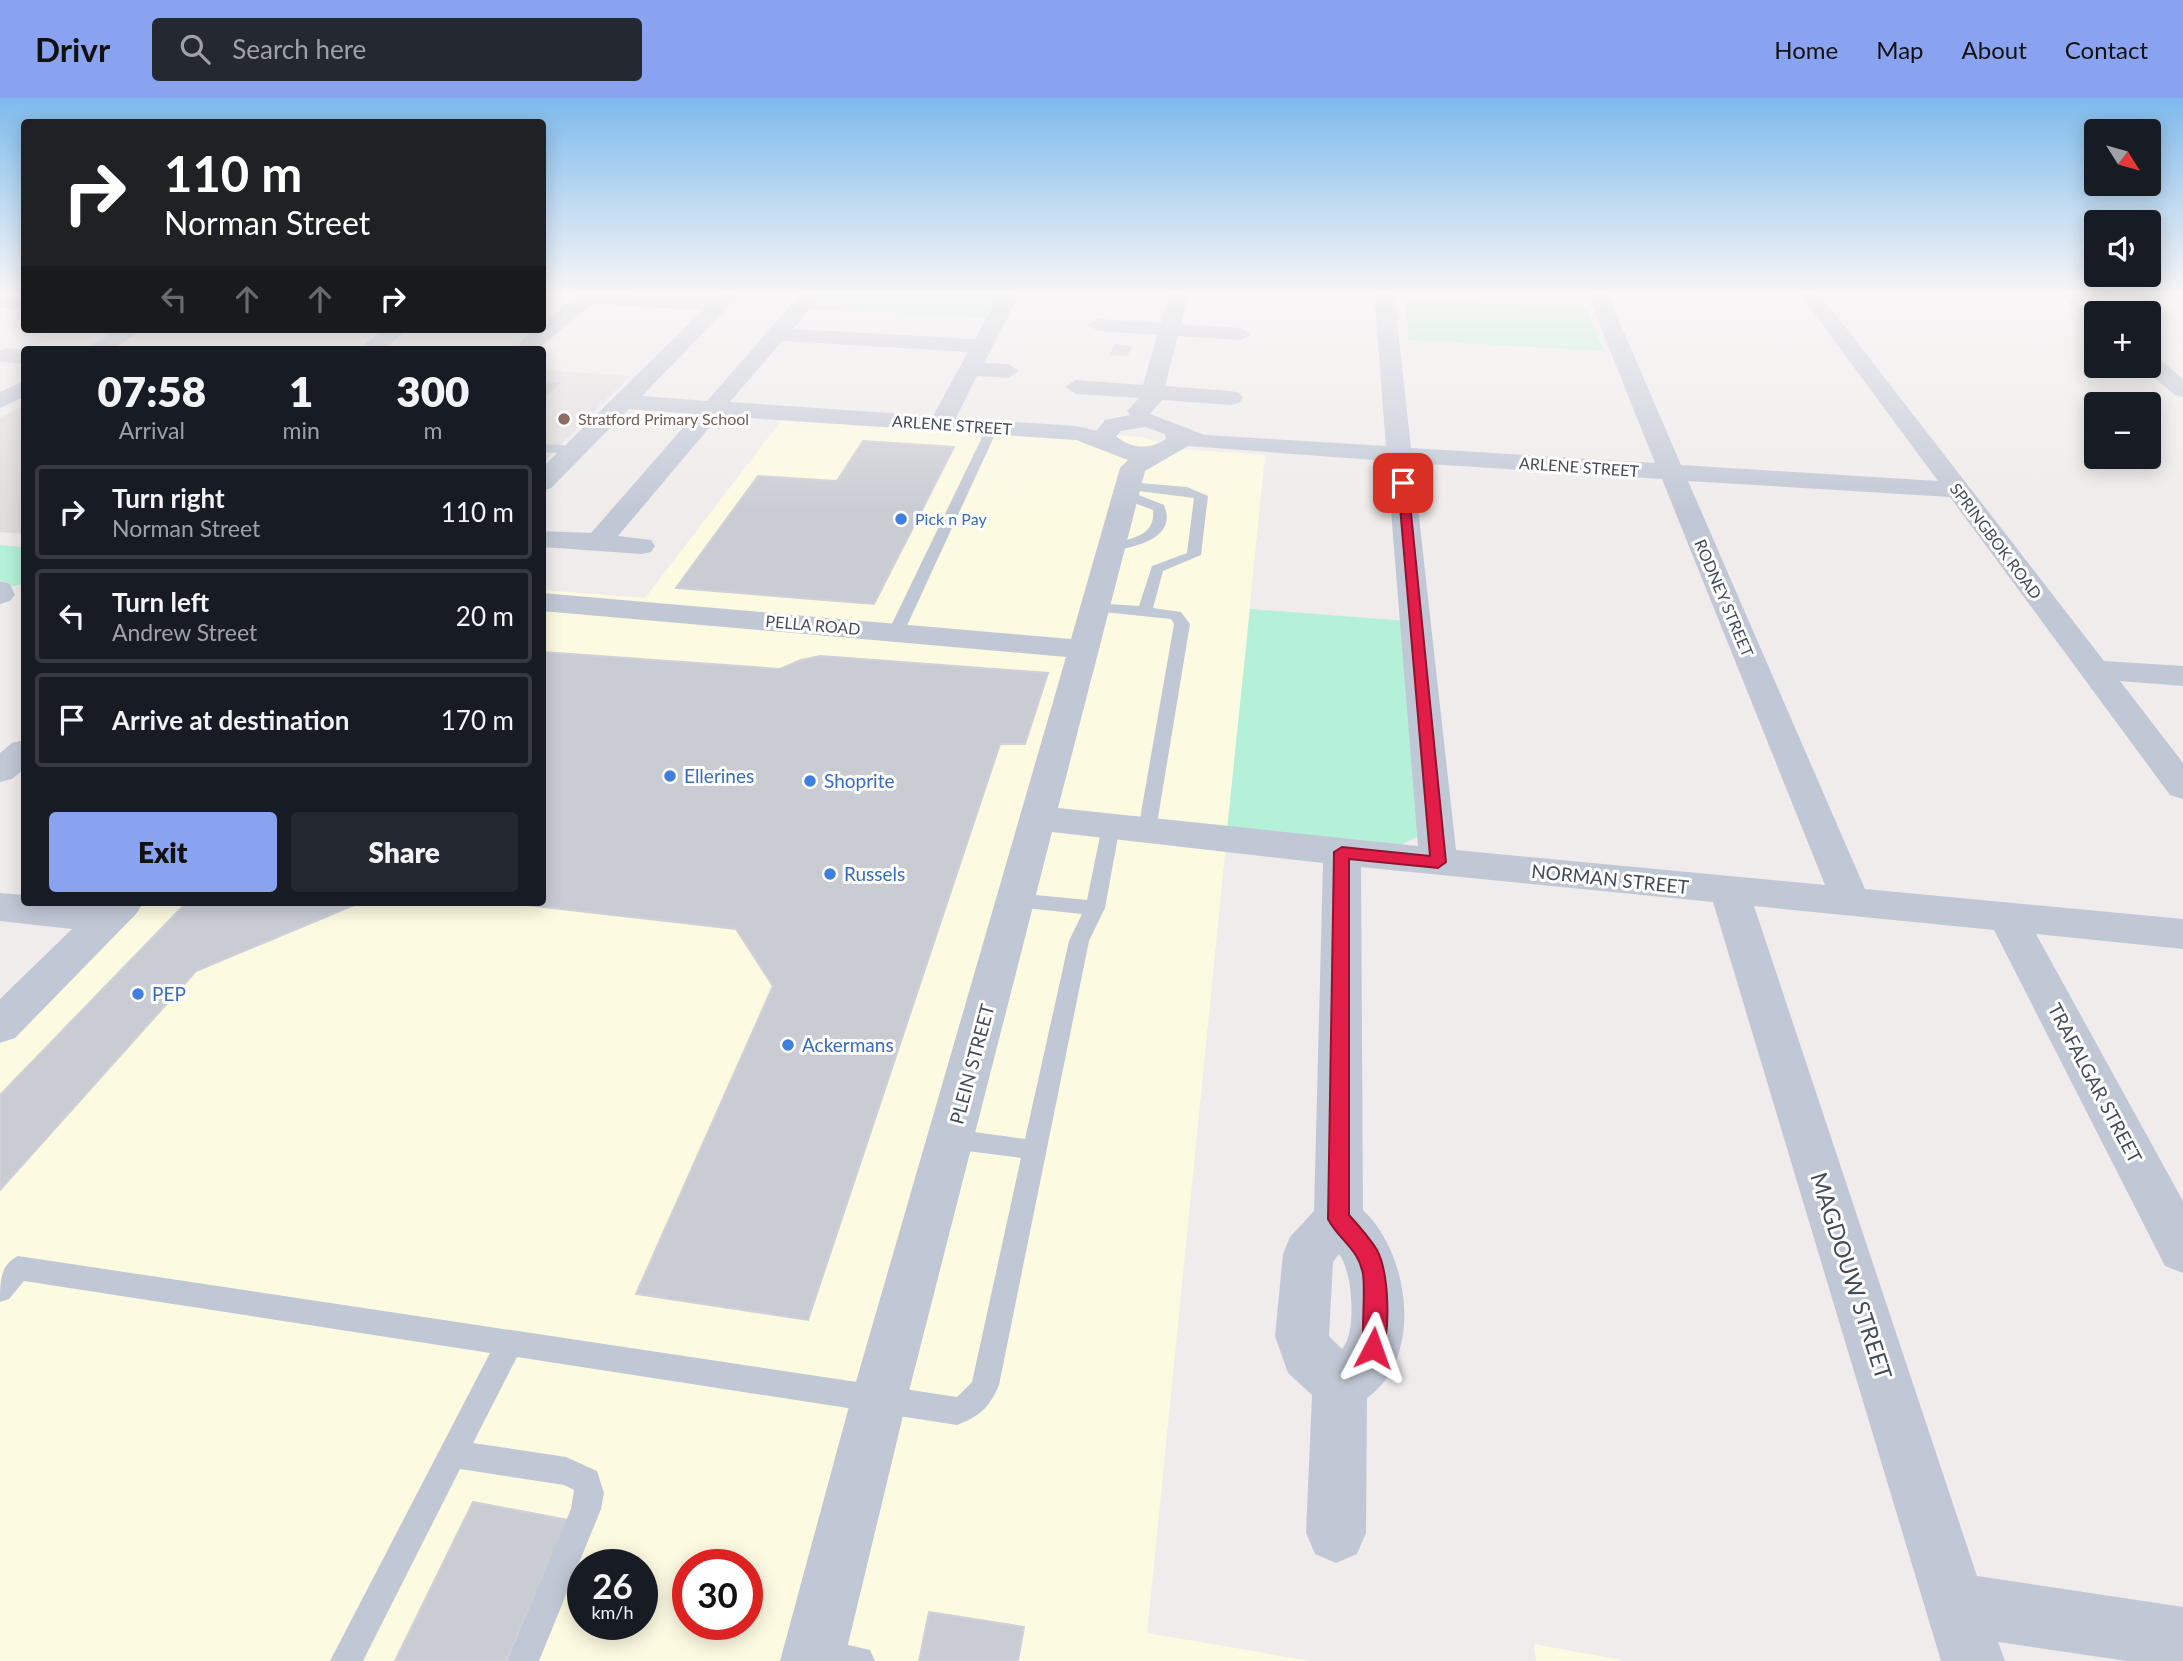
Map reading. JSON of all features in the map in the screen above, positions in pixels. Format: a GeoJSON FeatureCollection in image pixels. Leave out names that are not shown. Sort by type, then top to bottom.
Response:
{"type":"FeatureCollection","features":[{"type":"Feature","properties":{"kind":"street"},"geometry":{"type":"LineString","coordinates":[[546,479],[660,366]]}},
{"type":"Feature","properties":{"kind":"street"},"geometry":{"type":"LineString","coordinates":[[598,542],[750,366]]}},
{"type":"Feature","properties":{"kind":"street"},"geometry":{"type":"LineString","coordinates":[[941,425],[972,366]]}},
{"type":"Feature","properties":{"kind":"street"},"geometry":{"type":"LineString","coordinates":[[1137,449],[1159,366]]}},
{"type":"Feature","properties":{"kind":"street"},"geometry":{"type":"LineString","coordinates":[[1392,366],[1438,862]]}},
{"type":"Feature","properties":{"kind":"street","name":"RODNEY STREET"},"geometry":{"type":"LineString","coordinates":[[1627,366],[1851,902]]}},
{"type":"Feature","properties":{"kind":"street","name":"SPRINGBOK ROAD"},"geometry":{"type":"LineString","coordinates":[[1864,366],[2183,787]]}},
{"type":"Feature","properties":{"kind":"street"},"geometry":{"type":"LineString","coordinates":[[970,369],[1008,371]]}},
{"type":"Feature","properties":{"kind":"street"},"geometry":{"type":"LineString","coordinates":[[2161,372],[2183,390]]}},
{"type":"Feature","properties":{"kind":"street"},"geometry":{"type":"LineString","coordinates":[[1076,387],[1151,397],[1231,398]]}},
{"type":"Feature","properties":{"kind":"street"},"geometry":{"type":"LineString","coordinates":[[826,416],[839,396]]}},
{"type":"Feature","properties":{"kind":"street"},"geometry":{"type":"LineString","coordinates":[[1137,449],[1151,397]]}},
{"type":"Feature","properties":{"kind":"street","name":"ARLENE STREET"},"geometry":{"type":"LineString","coordinates":[[624,402],[1077,433],[1137,449],[1200,442],[1958,490]]}},
{"type":"Feature","properties":{"kind":"street"},"geometry":{"type":"LineString","coordinates":[[682,445],[709,446]]}},
{"type":"Feature","properties":{"kind":"street","name":"PLEIN STREET"},"geometry":{"type":"LineString","coordinates":[[828,1658],[879,1399],[952,1139],[1137,449]]}},
{"type":"Feature","properties":{"kind":"street"},"geometry":{"type":"LineString","coordinates":[[546,539],[641,546]]}},
{"type":"Feature","properties":{"kind":"street","name":"PELLA ROAD"},"geometry":{"type":"LineString","coordinates":[[546,602],[1083,649]]}},
{"type":"Feature","properties":{"kind":"street"},"geometry":{"type":"LineString","coordinates":[[2094,670],[2183,676]]}},
{"type":"Feature","properties":{"kind":"street"},"geometry":{"type":"LineString","coordinates":[[0,771],[21,754]]}},
{"type":"Feature","properties":{"kind":"street","name":"NORMAN STREET"},"geometry":{"type":"LineString","coordinates":[[1038,818],[1438,862],[2183,934]]}},
{"type":"Feature","properties":{"kind":"street"},"geometry":{"type":"LineString","coordinates":[[1340,1384],[1307,1354],[1302,1335],[1308,1254],[1338,1219],[1342,852]]}},
{"type":"Feature","properties":{"kind":"street","name":"MAGDOUW STREET"},"geometry":{"type":"LineString","coordinates":[[1729,890],[1972,1661]]}},
{"type":"Feature","properties":{"kind":"street"},"geometry":{"type":"LineString","coordinates":[[0,907],[116,911]]}},
{"type":"Feature","properties":{"kind":"street"},"geometry":{"type":"LineString","coordinates":[[0,1026],[116,911]]}},
{"type":"Feature","properties":{"kind":"street","name":"TRAFALGAR STREET"},"geometry":{"type":"LineString","coordinates":[[2007,917],[2183,1250]]}},
{"type":"Feature","properties":{"kind":"street"},"geometry":{"type":"LineString","coordinates":[[1336,1533],[1340,1384],[1367,1361],[1376,1330],[1374,1274],[1369,1257],[1359,1240],[1338,1219]]}},
{"type":"Feature","properties":{"kind":"street"},"geometry":{"type":"LineString","coordinates":[[1954,1604],[2183,1638]]}},
{"type":"Feature","properties":{"kind":"lane"},"geometry":{"type":"LineString","coordinates":[[896,632],[992,428]]}},
{"type":"Feature","properties":{"kind":"lane"},"geometry":{"type":"LineString","coordinates":[[546,448],[575,450]]}},
{"type":"Feature","properties":{"kind":"lane"},"geometry":{"type":"LineString","coordinates":[[1137,449],[1187,491],[1203,499],[1194,555],[1157,569],[1145,611]]}},
{"type":"Feature","properties":{"kind":"lane"},"geometry":{"type":"LineString","coordinates":[[0,1290],[18,1268],[879,1399],[957,1410],[975,1403],[981,1394],[1079,941],[1129,828],[1182,624],[1175,615],[1094,607]]}},
{"type":"Feature","properties":{"kind":"lane"},"geometry":{"type":"LineString","coordinates":[[1016,900],[1095,908]]}},
{"type":"Feature","properties":{"kind":"lane"},"geometry":{"type":"LineString","coordinates":[[952,1139],[1034,1150]]}},
{"type":"Feature","properties":{"kind":"lane"},"geometry":{"type":"LineString","coordinates":[[346,1661],[509,1344]]}},
{"type":"Feature","properties":{"kind":"lane"},"geometry":{"type":"LineString","coordinates":[[453,1454],[577,1475],[587,1481],[589,1493],[586,1510],[523,1661]]}},
{"type":"Feature","properties":{"kind":"shaded area","name":"Stratford Primary School"},"geometry":{"type":"Polygon","coordinates":[[[546,370],[630,376],[546,459],[546,370]]]}},
{"type":"Feature","properties":{"kind":"shaded area"},"geometry":{"type":"Polygon","coordinates":[[[21,407],[21,534],[0,532],[0,418],[21,407]]]}},
{"type":"Feature","properties":{"kind":"shaded area"},"geometry":{"type":"Polygon","coordinates":[[[787,413],[1142,437],[1181,449],[1265,455],[1147,1633],[1311,1661],[0,1661],[0,1027],[121,906],[546,906],[546,590],[645,598],[787,413]]]}},
{"type":"Feature","properties":{"kind":"shaded area"},"geometry":{"type":"Polygon","coordinates":[[[1534,1644],[1626,1661],[1536,1661],[1534,1644]]]}},
{"type":"Feature","properties":{"kind":"green space"},"geometry":{"type":"Polygon","coordinates":[[[0,545],[21,547],[21,584],[12,586],[0,580],[0,545]]]}},
{"type":"Feature","properties":{"kind":"green space"},"geometry":{"type":"Polygon","coordinates":[[[1250,609],[1407,621],[1421,835],[1400,845],[1227,830],[1250,609]]]}},
{"type":"Feature","properties":{"kind":"building"},"geometry":{"type":"Polygon","coordinates":[[[546,382],[559,383],[546,394],[546,382]]]}},
{"type":"Feature","properties":{"kind":"building"},"geometry":{"type":"Polygon","coordinates":[[[863,441],[954,447],[874,604],[676,588],[758,476],[837,481],[863,441]]]}},
{"type":"Feature","properties":{"kind":"building"},"geometry":{"type":"Polygon","coordinates":[[[546,652],[780,669],[801,660],[821,656],[1048,673],[1025,744],[1000,744],[808,1320],[636,1294],[773,986],[736,929],[534,906],[546,906],[546,652]]]}},
{"type":"Feature","properties":{"kind":"building"},"geometry":{"type":"Polygon","coordinates":[[[183,906],[352,906],[196,971],[0,1190],[0,1095],[183,906]]]}},
{"type":"Feature","properties":{"kind":"building"},"geometry":{"type":"Polygon","coordinates":[[[473,1502],[568,1520],[506,1661],[395,1661],[473,1502]]]}},
{"type":"Feature","properties":{"kind":"building"},"geometry":{"type":"Polygon","coordinates":[[[929,1612],[1024,1627],[1018,1661],[919,1661],[929,1612]]]}},
{"type":"Feature","properties":{"kind":"place","name":"Stratford Primary School"},"geometry":{"type":"Point","coordinates":[564,419]}},
{"type":"Feature","properties":{"kind":"place","name":"Pick n Pay"},"geometry":{"type":"Point","coordinates":[901,519]}},
{"type":"Feature","properties":{"kind":"place","name":"Ellerines"},"geometry":{"type":"Point","coordinates":[670,776]}},
{"type":"Feature","properties":{"kind":"place","name":"Shoprite"},"geometry":{"type":"Point","coordinates":[810,781]}},
{"type":"Feature","properties":{"kind":"place","name":"Russels"},"geometry":{"type":"Point","coordinates":[830,874]}},
{"type":"Feature","properties":{"kind":"place","name":"PEP"},"geometry":{"type":"Point","coordinates":[138,994]}},
{"type":"Feature","properties":{"kind":"place","name":"Ackermans"},"geometry":{"type":"Point","coordinates":[788,1045]}},
{"type":"Feature","properties":{"kind":"route"},"geometry":{"type":"LineString","coordinates":[[1373,1348],[1376,1330],[1374,1274],[1369,1257],[1359,1240],[1338,1219],[1342,852],[1438,862],[1403,483]]}}]}
